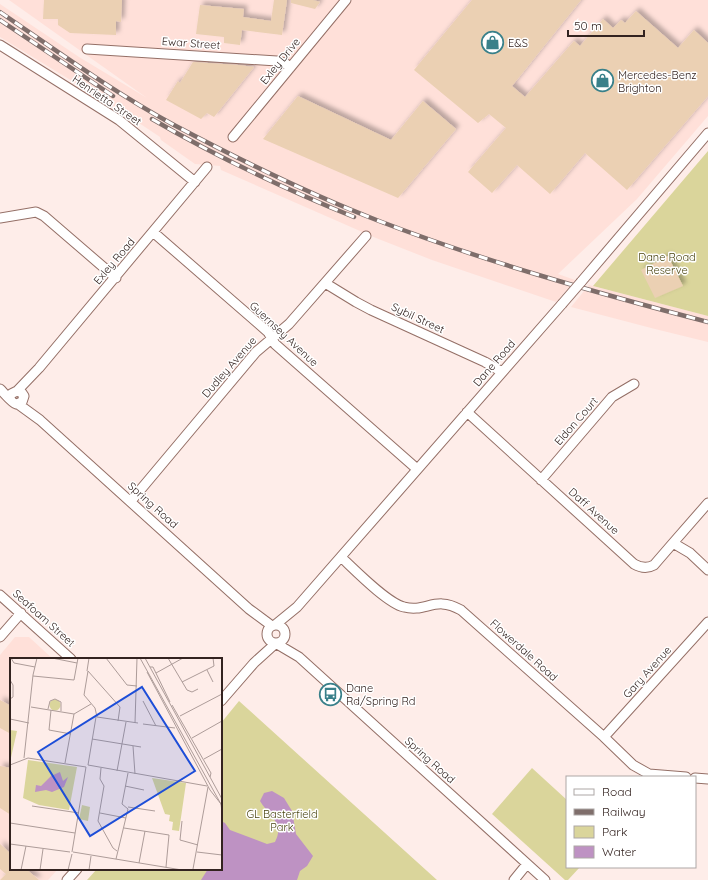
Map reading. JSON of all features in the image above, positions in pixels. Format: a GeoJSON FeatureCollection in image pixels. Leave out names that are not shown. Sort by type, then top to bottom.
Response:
{"type":"FeatureCollection","features":[{"type":"Feature","properties":{"kind":"street","name":"Exley Drive"},"geometry":{"type":"LineString","coordinates":[[234,137],[346,0]]}},
{"type":"Feature","properties":{"kind":"street","name":"Henrietta Street"},"geometry":{"type":"LineString","coordinates":[[0,45],[119,120],[194,182]]}},
{"type":"Feature","properties":{"kind":"street","name":"Ewar Street"},"geometry":{"type":"LineString","coordinates":[[88,49],[277,61],[285,63],[290,68]]}},
{"type":"Feature","properties":{"kind":"street","name":"Dane Road"},"geometry":{"type":"LineString","coordinates":[[254,663],[264,646],[270,630],[297,607],[562,304],[708,133]]}},
{"type":"Feature","properties":{"kind":"street","name":"Exley Road"},"geometry":{"type":"LineString","coordinates":[[18,397],[39,368],[116,278],[207,167]]}},
{"type":"Feature","properties":{"kind":"street"},"geometry":{"type":"LineString","coordinates":[[0,218],[36,212],[44,216],[116,278]]}},
{"type":"Feature","properties":{"kind":"street","name":"Guernsey Avenue"},"geometry":{"type":"LineString","coordinates":[[153,232],[268,332],[275,344],[417,469]]}},
{"type":"Feature","properties":{"kind":"street","name":"Dudley Avenue"},"geometry":{"type":"LineString","coordinates":[[131,501],[256,352],[289,324],[366,236]]}},
{"type":"Feature","properties":{"kind":"street","name":"Sybil Street"},"geometry":{"type":"LineString","coordinates":[[325,283],[361,305],[485,362],[502,372]]}},
{"type":"Feature","properties":{"kind":"street","name":"Eldon Court"},"geometry":{"type":"LineString","coordinates":[[541,480],[612,397],[634,384]]}},
{"type":"Feature","properties":{"kind":"street"},"geometry":{"type":"LineString","coordinates":[[0,385],[18,397]]}},
{"type":"Feature","properties":{"kind":"street","name":"Spring Road"},"geometry":{"type":"LineString","coordinates":[[0,389],[18,397],[40,420],[131,501],[270,630]]}},
{"type":"Feature","properties":{"kind":"street","name":"Daff Avenue"},"geometry":{"type":"LineString","coordinates":[[467,412],[634,564],[640,567],[650,567],[654,565],[708,503]]}},
{"type":"Feature","properties":{"kind":"street"},"geometry":{"type":"LineString","coordinates":[[673,543],[690,554],[708,570]]}},
{"type":"Feature","properties":{"kind":"street","name":"Flowerdale Road"},"geometry":{"type":"LineString","coordinates":[[341,557],[384,595],[400,606],[411,608],[440,603],[453,605],[461,610],[604,737],[633,765],[644,772],[654,775],[670,776]]}},
{"type":"Feature","properties":{"kind":"street","name":"Seafoam Street"},"geometry":{"type":"LineString","coordinates":[[0,595],[70,658]]}},
{"type":"Feature","properties":{"kind":"street","name":"Dane Road"},"geometry":{"type":"LineString","coordinates":[[284,633],[297,607]]}},
{"type":"Feature","properties":{"kind":"street"},"geometry":{"type":"LineString","coordinates":[[0,637],[21,613]]}},
{"type":"Feature","properties":{"kind":"street","name":"Gary Avenue"},"geometry":{"type":"LineString","coordinates":[[604,737],[708,622]]}},
{"type":"Feature","properties":{"kind":"street"},"geometry":{"type":"LineString","coordinates":[[280,626],[284,633],[282,641],[276,644],[270,642],[270,630],[280,626]]}},
{"type":"Feature","properties":{"kind":"street","name":"Spring Road"},"geometry":{"type":"LineString","coordinates":[[284,633],[299,657]]}},
{"type":"Feature","properties":{"kind":"street","name":"Dane Road"},"geometry":{"type":"LineString","coordinates":[[222,700],[254,663],[276,644]]}},
{"type":"Feature","properties":{"kind":"street","name":"Spring Road"},"geometry":{"type":"LineString","coordinates":[[276,644],[299,657],[545,880]]}},
{"type":"Feature","properties":{"kind":"street"},"geometry":{"type":"LineString","coordinates":[[696,778],[708,779]]}},
{"type":"Feature","properties":{"kind":"street"},"geometry":{"type":"LineString","coordinates":[[514,880],[527,864]]}},
{"type":"Feature","properties":{"kind":"street"},"geometry":{"type":"LineString","coordinates":[[67,880],[76,870]]}},
{"type":"Feature","properties":{"kind":"shaded area"},"geometry":{"type":"Polygon","coordinates":[[[9,0],[708,0],[708,116],[637,199],[558,274],[575,280],[556,302],[432,260],[376,238],[221,170],[220,166],[195,164],[161,140],[160,137],[118,109],[0,37],[0,4],[79,57],[147,98],[9,0]]]}},
{"type":"Feature","properties":{"kind":"shaded area"},"geometry":{"type":"Polygon","coordinates":[[[589,285],[708,316],[708,342],[571,307],[589,285]]]}},
{"type":"Feature","properties":{"kind":"shaded area"},"geometry":{"type":"Polygon","coordinates":[[[15,637],[29,637],[52,658],[10,658],[10,870],[57,870],[48,880],[0,880],[0,655],[15,637]]]}},
{"type":"Feature","properties":{"kind":"green space","name":"Dane Road Reserve"},"geometry":{"type":"Polygon","coordinates":[[[708,151],[708,316],[593,286],[708,151]]]}},
{"type":"Feature","properties":{"kind":"green space","name":"GL Basterfield Park"},"geometry":{"type":"Polygon","coordinates":[[[239,701],[437,880],[87,880],[96,870],[222,870],[222,722],[239,701]]]}},
{"type":"Feature","properties":{"kind":"green space"},"geometry":{"type":"Polygon","coordinates":[[[532,768],[566,799],[566,868],[579,868],[568,880],[565,880],[492,814],[532,768]]]}},
{"type":"Feature","properties":{"kind":"water"},"geometry":{"type":"Polygon","coordinates":[[[272,791],[284,798],[292,811],[296,834],[313,856],[307,866],[300,871],[297,880],[201,880],[207,870],[222,870],[222,822],[230,830],[267,844],[275,842],[278,835],[277,825],[275,820],[260,801],[264,793],[272,791]]]}},
{"type":"Feature","properties":{"kind":"building"},"geometry":{"type":"Polygon","coordinates":[[[44,0],[122,0],[121,22],[116,21],[116,35],[70,33],[58,25],[58,19],[43,19],[44,0]]]}},
{"type":"Feature","properties":{"kind":"building"},"geometry":{"type":"Polygon","coordinates":[[[274,0],[287,0],[282,35],[242,30],[240,45],[224,43],[224,37],[196,34],[200,5],[244,9],[243,17],[271,21],[274,0]]]}},
{"type":"Feature","properties":{"kind":"building"},"geometry":{"type":"Polygon","coordinates":[[[291,0],[313,0],[320,2],[315,9],[291,3],[291,0]]]}},
{"type":"Feature","properties":{"kind":"building"},"geometry":{"type":"Polygon","coordinates":[[[472,0],[581,0],[512,86],[525,97],[574,41],[580,46],[603,19],[613,28],[621,20],[625,23],[636,11],[678,48],[694,30],[708,43],[708,96],[627,190],[585,153],[550,194],[517,165],[492,193],[468,172],[506,128],[489,114],[478,123],[414,70],[472,0]]]}},
{"type":"Feature","properties":{"kind":"building"},"geometry":{"type":"Polygon","coordinates":[[[193,62],[254,67],[214,117],[207,113],[201,119],[166,100],[178,81],[180,83],[193,62]]]}},
{"type":"Feature","properties":{"kind":"building"},"geometry":{"type":"Polygon","coordinates":[[[298,96],[391,140],[423,101],[456,129],[398,198],[263,139],[298,96]]]}},
{"type":"Feature","properties":{"kind":"building"},"geometry":{"type":"Polygon","coordinates":[[[668,256],[683,286],[655,298],[641,270],[668,256]]]}},
{"type":"Feature","properties":{"kind":"building"},"geometry":{"type":"Polygon","coordinates":[[[0,700],[10,705],[10,733],[0,728],[0,700]]]}},
{"type":"Feature","properties":{"kind":"building"},"geometry":{"type":"Polygon","coordinates":[[[0,766],[10,768],[10,814],[0,808],[0,766]]]}},
{"type":"Feature","properties":{"kind":"building"},"geometry":{"type":"Polygon","coordinates":[[[0,844],[10,853],[10,870],[27,870],[39,880],[0,880],[6,874],[0,869],[0,844]]]}},
{"type":"Feature","properties":{"kind":"railway"},"geometry":{"type":"LineString","coordinates":[[0,12],[86,71],[151,112],[249,164],[327,200],[379,221],[460,250],[583,288],[708,322]]}},
{"type":"Feature","properties":{"kind":"railway"},"geometry":{"type":"LineString","coordinates":[[0,20],[113,96]]}},
{"type":"Feature","properties":{"kind":"railway"},"geometry":{"type":"LineString","coordinates":[[152,119],[252,172],[354,217]]}},
{"type":"Feature","properties":{"kind":"place","name":"E&S"},"geometry":{"type":"Point","coordinates":[492,43]}},
{"type":"Feature","properties":{"kind":"place","name":"Mercedes-Benz Brighton"},"geometry":{"type":"Point","coordinates":[603,81]}},
{"type":"Feature","properties":{"kind":"place","name":"Dane Rd/Spring Rd"},"geometry":{"type":"Point","coordinates":[330,694]}}]}
